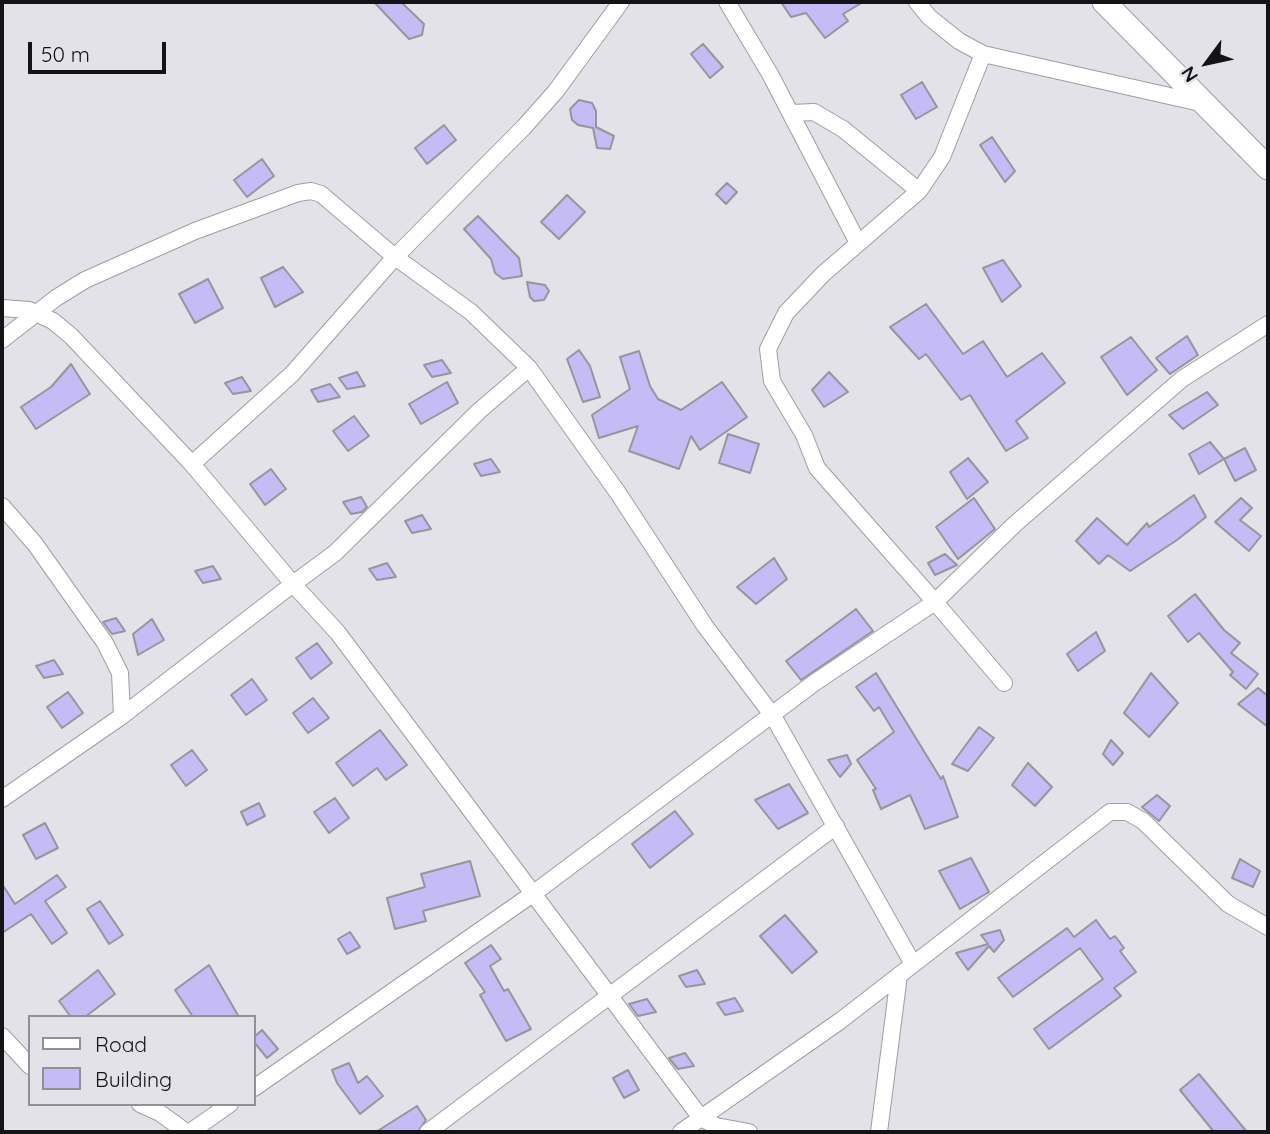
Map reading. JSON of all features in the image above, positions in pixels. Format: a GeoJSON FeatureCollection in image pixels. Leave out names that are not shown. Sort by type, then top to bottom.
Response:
{"type":"FeatureCollection","features":[{"type":"Feature","properties":{"kind":"main road"},"geometry":{"type":"LineString","coordinates":[[1104,2],[1268,167]]}},
{"type":"Feature","properties":{"kind":"street"},"geometry":{"type":"LineString","coordinates":[[192,464],[292,374],[395,257],[548,100],[621,2]]}},
{"type":"Feature","properties":{"kind":"street"},"geometry":{"type":"LineString","coordinates":[[727,2],[792,113],[857,242]]}},
{"type":"Feature","properties":{"kind":"street"},"geometry":{"type":"LineString","coordinates":[[916,2],[929,17],[959,41],[983,54],[1205,104]]}},
{"type":"Feature","properties":{"kind":"street"},"geometry":{"type":"LineString","coordinates":[[983,54],[942,157],[919,191],[857,242],[786,313],[768,349],[770,373],[826,480],[1004,683]]}},
{"type":"Feature","properties":{"kind":"street"},"geometry":{"type":"LineString","coordinates":[[792,113],[814,112],[844,129],[919,191]]}},
{"type":"Feature","properties":{"kind":"street"},"geometry":{"type":"LineString","coordinates":[[2,340],[85,280],[195,231],[311,191],[321,194],[395,257],[446,291],[530,368],[618,492],[705,626],[773,716],[913,964]]}},
{"type":"Feature","properties":{"kind":"street"},"geometry":{"type":"LineString","coordinates":[[2,308],[37,313],[71,336],[192,464],[338,633],[701,1118],[716,1126],[749,1132]]}},
{"type":"Feature","properties":{"kind":"street"},"geometry":{"type":"LineString","coordinates":[[256,1087],[534,893],[875,640],[935,603],[1015,524],[1182,379],[1268,324]]}},
{"type":"Feature","properties":{"kind":"street"},"geometry":{"type":"LineString","coordinates":[[2,799],[122,716],[335,553],[479,411],[530,368]]}},
{"type":"Feature","properties":{"kind":"street"},"geometry":{"type":"LineString","coordinates":[[2,506],[35,544],[105,643],[120,673],[122,716]]}},
{"type":"Feature","properties":{"kind":"street"},"geometry":{"type":"LineString","coordinates":[[681,1132],[841,1021],[1116,811],[1127,812],[1143,821],[1228,904],[1268,927]]}},
{"type":"Feature","properties":{"kind":"street"},"geometry":{"type":"LineString","coordinates":[[428,1132],[836,826]]}},
{"type":"Feature","properties":{"kind":"street"},"geometry":{"type":"LineString","coordinates":[[879,1132],[900,975]]}},
{"type":"Feature","properties":{"kind":"street"},"geometry":{"type":"LineString","coordinates":[[2,1036],[28,1064]]}},
{"type":"Feature","properties":{"kind":"street"},"geometry":{"type":"LineString","coordinates":[[144,1106],[188,1132],[227,1106]]}},
{"type":"Feature","properties":{"kind":"building"},"geometry":{"type":"Polygon","coordinates":[[[374,2],[401,2],[424,24],[422,35],[409,39],[374,2]]]}},
{"type":"Feature","properties":{"kind":"building"},"geometry":{"type":"Polygon","coordinates":[[[781,2],[863,2],[843,14],[848,21],[825,38],[806,13],[791,17],[781,2]]]}},
{"type":"Feature","properties":{"kind":"building"},"geometry":{"type":"Polygon","coordinates":[[[703,44],[723,67],[710,78],[691,54],[703,44]]]}},
{"type":"Feature","properties":{"kind":"building"},"geometry":{"type":"Polygon","coordinates":[[[922,82],[937,107],[916,119],[901,95],[922,82]]]}},
{"type":"Feature","properties":{"kind":"building"},"geometry":{"type":"Polygon","coordinates":[[[579,100],[592,103],[596,111],[596,127],[614,136],[610,149],[597,148],[593,128],[578,125],[572,120],[570,109],[579,100]]]}},
{"type":"Feature","properties":{"kind":"building"},"geometry":{"type":"Polygon","coordinates":[[[444,125],[456,140],[427,164],[415,148],[444,125]]]}},
{"type":"Feature","properties":{"kind":"building"},"geometry":{"type":"Polygon","coordinates":[[[992,137],[1015,171],[1005,182],[980,145],[992,137]]]}},
{"type":"Feature","properties":{"kind":"building"},"geometry":{"type":"Polygon","coordinates":[[[262,159],[274,176],[247,197],[234,180],[262,159]]]}},
{"type":"Feature","properties":{"kind":"building"},"geometry":{"type":"Polygon","coordinates":[[[727,183],[737,192],[726,204],[716,194],[727,183]]]}},
{"type":"Feature","properties":{"kind":"building"},"geometry":{"type":"Polygon","coordinates":[[[567,195],[585,212],[559,239],[541,222],[567,195]]]}},
{"type":"Feature","properties":{"kind":"building"},"geometry":{"type":"Polygon","coordinates":[[[478,216],[519,258],[522,276],[503,279],[495,273],[491,259],[464,229],[478,216]]]}},
{"type":"Feature","properties":{"kind":"building"},"geometry":{"type":"Polygon","coordinates":[[[1003,260],[1021,286],[1002,302],[983,268],[1003,260]]]}},
{"type":"Feature","properties":{"kind":"building"},"geometry":{"type":"Polygon","coordinates":[[[283,267],[303,292],[275,307],[261,278],[283,267]]]}},
{"type":"Feature","properties":{"kind":"building"},"geometry":{"type":"Polygon","coordinates":[[[208,279],[223,308],[195,323],[179,294],[208,279]]]}},
{"type":"Feature","properties":{"kind":"building"},"geometry":{"type":"Polygon","coordinates":[[[527,282],[545,285],[549,291],[544,300],[534,301],[530,297],[527,282]]]}},
{"type":"Feature","properties":{"kind":"building"},"geometry":{"type":"Polygon","coordinates":[[[926,304],[963,354],[983,341],[1007,377],[1042,353],[1065,383],[1016,421],[1028,438],[1006,451],[970,395],[961,400],[926,354],[919,359],[890,327],[926,304]]]}},
{"type":"Feature","properties":{"kind":"building"},"geometry":{"type":"Polygon","coordinates":[[[1187,336],[1198,355],[1170,374],[1156,358],[1187,336]]]}},
{"type":"Feature","properties":{"kind":"building"},"geometry":{"type":"Polygon","coordinates":[[[1131,337],[1157,370],[1127,395],[1101,357],[1131,337]]]}},
{"type":"Feature","properties":{"kind":"building"},"geometry":{"type":"Polygon","coordinates":[[[579,350],[590,366],[600,397],[583,402],[567,359],[579,350]]]}},
{"type":"Feature","properties":{"kind":"building"},"geometry":{"type":"Polygon","coordinates":[[[639,351],[650,386],[658,399],[681,410],[722,382],[747,417],[700,450],[691,436],[679,469],[629,451],[638,426],[599,438],[592,415],[630,389],[620,357],[639,351]]]}},
{"type":"Feature","properties":{"kind":"building"},"geometry":{"type":"Polygon","coordinates":[[[442,360],[451,373],[432,377],[424,365],[442,360]]]}},
{"type":"Feature","properties":{"kind":"building"},"geometry":{"type":"Polygon","coordinates":[[[71,364],[90,394],[36,429],[21,407],[51,387],[71,364]]]}},
{"type":"Feature","properties":{"kind":"building"},"geometry":{"type":"Polygon","coordinates":[[[357,372],[365,386],[347,389],[339,378],[357,372]]]}},
{"type":"Feature","properties":{"kind":"building"},"geometry":{"type":"Polygon","coordinates":[[[829,372],[848,392],[824,407],[812,390],[829,372]]]}},
{"type":"Feature","properties":{"kind":"building"},"geometry":{"type":"Polygon","coordinates":[[[242,377],[251,391],[233,394],[225,383],[242,377]]]}},
{"type":"Feature","properties":{"kind":"building"},"geometry":{"type":"Polygon","coordinates":[[[447,382],[458,403],[421,424],[409,404],[447,382]]]}},
{"type":"Feature","properties":{"kind":"building"},"geometry":{"type":"Polygon","coordinates":[[[330,384],[340,397],[318,402],[311,390],[330,384]]]}},
{"type":"Feature","properties":{"kind":"building"},"geometry":{"type":"Polygon","coordinates":[[[1207,392],[1218,405],[1183,429],[1169,415],[1207,392]]]}},
{"type":"Feature","properties":{"kind":"building"},"geometry":{"type":"Polygon","coordinates":[[[354,416],[369,436],[348,451],[333,431],[354,416]]]}},
{"type":"Feature","properties":{"kind":"building"},"geometry":{"type":"Polygon","coordinates":[[[728,434],[759,444],[750,473],[719,463],[728,434]]]}},
{"type":"Feature","properties":{"kind":"building"},"geometry":{"type":"Polygon","coordinates":[[[1210,442],[1224,459],[1199,474],[1189,454],[1210,442]]]}},
{"type":"Feature","properties":{"kind":"building"},"geometry":{"type":"Polygon","coordinates":[[[1245,448],[1256,470],[1235,481],[1224,459],[1245,448]]]}},
{"type":"Feature","properties":{"kind":"building"},"geometry":{"type":"Polygon","coordinates":[[[968,458],[988,482],[967,499],[950,472],[968,458]]]}},
{"type":"Feature","properties":{"kind":"building"},"geometry":{"type":"Polygon","coordinates":[[[491,459],[500,472],[481,476],[474,464],[491,459]]]}},
{"type":"Feature","properties":{"kind":"building"},"geometry":{"type":"Polygon","coordinates":[[[271,469],[286,489],[265,505],[250,484],[271,469]]]}},
{"type":"Feature","properties":{"kind":"building"},"geometry":{"type":"Polygon","coordinates":[[[1194,495],[1206,517],[1130,571],[1108,555],[1099,564],[1076,541],[1097,518],[1127,545],[1147,523],[1149,527],[1194,495]]]}},
{"type":"Feature","properties":{"kind":"building"},"geometry":{"type":"Polygon","coordinates":[[[361,497],[367,507],[362,512],[351,514],[343,502],[361,497]]]}},
{"type":"Feature","properties":{"kind":"building"},"geometry":{"type":"Polygon","coordinates":[[[974,498],[995,529],[958,559],[936,527],[974,498]]]}},
{"type":"Feature","properties":{"kind":"building"},"geometry":{"type":"Polygon","coordinates":[[[1241,498],[1252,508],[1240,520],[1261,536],[1249,551],[1215,522],[1241,498]]]}},
{"type":"Feature","properties":{"kind":"building"},"geometry":{"type":"Polygon","coordinates":[[[422,515],[431,529],[412,533],[405,521],[422,515]]]}},
{"type":"Feature","properties":{"kind":"building"},"geometry":{"type":"Polygon","coordinates":[[[945,554],[957,565],[935,575],[928,563],[945,554]]]}},
{"type":"Feature","properties":{"kind":"building"},"geometry":{"type":"Polygon","coordinates":[[[774,558],[787,579],[756,604],[737,587],[774,558]]]}},
{"type":"Feature","properties":{"kind":"building"},"geometry":{"type":"Polygon","coordinates":[[[387,563],[396,577],[377,580],[369,569],[387,563]]]}},
{"type":"Feature","properties":{"kind":"building"},"geometry":{"type":"Polygon","coordinates":[[[213,566],[221,579],[203,583],[195,571],[213,566]]]}},
{"type":"Feature","properties":{"kind":"building"},"geometry":{"type":"Polygon","coordinates":[[[1195,594],[1224,630],[1240,643],[1231,653],[1258,674],[1246,689],[1230,675],[1233,672],[1199,633],[1188,642],[1168,616],[1195,594]]]}},
{"type":"Feature","properties":{"kind":"building"},"geometry":{"type":"Polygon","coordinates":[[[856,609],[873,631],[801,680],[786,661],[856,609]]]}},
{"type":"Feature","properties":{"kind":"building"},"geometry":{"type":"Polygon","coordinates":[[[116,618],[125,631],[112,634],[103,622],[116,618]]]}},
{"type":"Feature","properties":{"kind":"building"},"geometry":{"type":"Polygon","coordinates":[[[152,619],[164,640],[138,655],[133,634],[152,619]]]}},
{"type":"Feature","properties":{"kind":"building"},"geometry":{"type":"Polygon","coordinates":[[[1096,632],[1105,651],[1078,671],[1067,654],[1096,632]]]}},
{"type":"Feature","properties":{"kind":"building"},"geometry":{"type":"Polygon","coordinates":[[[317,643],[332,663],[311,679],[296,658],[317,643]]]}},
{"type":"Feature","properties":{"kind":"building"},"geometry":{"type":"Polygon","coordinates":[[[54,660],[63,674],[44,678],[36,666],[54,660]]]}},
{"type":"Feature","properties":{"kind":"building"},"geometry":{"type":"Polygon","coordinates":[[[876,673],[941,779],[943,776],[958,817],[925,829],[910,795],[881,809],[873,790],[876,789],[857,760],[894,732],[879,707],[874,711],[856,687],[876,673]]]}},
{"type":"Feature","properties":{"kind":"building"},"geometry":{"type":"Polygon","coordinates":[[[1151,673],[1178,703],[1149,737],[1124,713],[1151,673]]]}},
{"type":"Feature","properties":{"kind":"building"},"geometry":{"type":"Polygon","coordinates":[[[252,679],[267,700],[246,715],[231,695],[252,679]]]}},
{"type":"Feature","properties":{"kind":"building"},"geometry":{"type":"Polygon","coordinates":[[[1258,688],[1268,696],[1268,727],[1238,704],[1258,688]]]}},
{"type":"Feature","properties":{"kind":"building"},"geometry":{"type":"Polygon","coordinates":[[[68,692],[83,713],[62,728],[47,707],[68,692]]]}},
{"type":"Feature","properties":{"kind":"building"},"geometry":{"type":"Polygon","coordinates":[[[313,698],[329,718],[308,733],[293,713],[313,698]]]}},
{"type":"Feature","properties":{"kind":"building"},"geometry":{"type":"Polygon","coordinates":[[[979,727],[994,738],[968,771],[952,764],[979,727]]]}},
{"type":"Feature","properties":{"kind":"building"},"geometry":{"type":"Polygon","coordinates":[[[380,730],[407,765],[386,780],[377,768],[353,786],[336,763],[380,730]]]}},
{"type":"Feature","properties":{"kind":"building"},"geometry":{"type":"Polygon","coordinates":[[[1111,740],[1123,753],[1113,765],[1103,754],[1111,740]]]}},
{"type":"Feature","properties":{"kind":"building"},"geometry":{"type":"Polygon","coordinates":[[[192,750],[207,770],[186,786],[171,765],[192,750]]]}},
{"type":"Feature","properties":{"kind":"building"},"geometry":{"type":"Polygon","coordinates":[[[847,755],[851,764],[840,777],[828,760],[847,755]]]}},
{"type":"Feature","properties":{"kind":"building"},"geometry":{"type":"Polygon","coordinates":[[[1028,763],[1052,787],[1035,806],[1012,785],[1028,763]]]}},
{"type":"Feature","properties":{"kind":"building"},"geometry":{"type":"Polygon","coordinates":[[[789,784],[808,813],[778,829],[755,800],[789,784]]]}},
{"type":"Feature","properties":{"kind":"building"},"geometry":{"type":"Polygon","coordinates":[[[1157,795],[1170,806],[1159,821],[1142,807],[1157,795]]]}},
{"type":"Feature","properties":{"kind":"building"},"geometry":{"type":"Polygon","coordinates":[[[335,798],[349,818],[329,833],[314,812],[335,798]]]}},
{"type":"Feature","properties":{"kind":"building"},"geometry":{"type":"Polygon","coordinates":[[[259,803],[265,816],[247,825],[241,812],[259,803]]]}},
{"type":"Feature","properties":{"kind":"building"},"geometry":{"type":"Polygon","coordinates":[[[675,811],[693,834],[650,868],[632,844],[675,811]]]}},
{"type":"Feature","properties":{"kind":"building"},"geometry":{"type":"Polygon","coordinates":[[[45,823],[58,848],[36,859],[23,835],[45,823]]]}},
{"type":"Feature","properties":{"kind":"building"},"geometry":{"type":"Polygon","coordinates":[[[971,858],[989,892],[960,909],[939,871],[971,858]]]}},
{"type":"Feature","properties":{"kind":"building"},"geometry":{"type":"Polygon","coordinates":[[[1240,859],[1260,871],[1253,887],[1232,878],[1240,859]]]}},
{"type":"Feature","properties":{"kind":"building"},"geometry":{"type":"Polygon","coordinates":[[[470,861],[480,896],[423,911],[426,921],[395,929],[387,898],[425,887],[421,874],[470,861]]]}},
{"type":"Feature","properties":{"kind":"building"},"geometry":{"type":"Polygon","coordinates":[[[57,875],[66,887],[45,901],[67,933],[52,944],[31,914],[2,933],[2,884],[15,904],[57,875]]]}},
{"type":"Feature","properties":{"kind":"building"},"geometry":{"type":"Polygon","coordinates":[[[100,901],[123,935],[109,944],[87,909],[100,901]]]}},
{"type":"Feature","properties":{"kind":"building"},"geometry":{"type":"Polygon","coordinates":[[[785,915],[817,952],[792,973],[760,936],[785,915]]]}},
{"type":"Feature","properties":{"kind":"building"},"geometry":{"type":"Polygon","coordinates":[[[1096,920],[1110,939],[1115,936],[1124,948],[1120,951],[1136,972],[1114,988],[1121,996],[1049,1049],[1034,1029],[1103,979],[1080,948],[1013,997],[998,978],[1067,928],[1074,937],[1096,920]]]}},
{"type":"Feature","properties":{"kind":"building"},"geometry":{"type":"Polygon","coordinates":[[[1000,930],[1004,940],[994,952],[989,946],[968,970],[956,953],[988,944],[981,935],[1000,930]]]}},
{"type":"Feature","properties":{"kind":"building"},"geometry":{"type":"Polygon","coordinates":[[[350,932],[360,947],[347,954],[338,939],[350,932]]]}},
{"type":"Feature","properties":{"kind":"building"},"geometry":{"type":"Polygon","coordinates":[[[491,945],[501,959],[490,966],[504,991],[508,989],[531,1029],[506,1041],[480,995],[485,992],[465,963],[491,945]]]}},
{"type":"Feature","properties":{"kind":"building"},"geometry":{"type":"Polygon","coordinates":[[[209,965],[238,1015],[192,1015],[175,990],[209,965]]]}},
{"type":"Feature","properties":{"kind":"building"},"geometry":{"type":"Polygon","coordinates":[[[98,970],[115,994],[88,1015],[70,1015],[59,1001],[98,970]]]}},
{"type":"Feature","properties":{"kind":"building"},"geometry":{"type":"Polygon","coordinates":[[[697,970],[705,984],[686,987],[679,976],[697,970]]]}},
{"type":"Feature","properties":{"kind":"building"},"geometry":{"type":"Polygon","coordinates":[[[735,998],[743,1011],[725,1015],[717,1003],[735,998]]]}},
{"type":"Feature","properties":{"kind":"building"},"geometry":{"type":"Polygon","coordinates":[[[647,999],[656,1012],[638,1016],[629,1004],[647,999]]]}},
{"type":"Feature","properties":{"kind":"building"},"geometry":{"type":"Polygon","coordinates":[[[262,1030],[278,1049],[267,1058],[256,1044],[256,1035],[262,1030]]]}},
{"type":"Feature","properties":{"kind":"building"},"geometry":{"type":"Polygon","coordinates":[[[685,1053],[694,1066],[678,1069],[669,1058],[685,1053]]]}},
{"type":"Feature","properties":{"kind":"building"},"geometry":{"type":"Polygon","coordinates":[[[349,1063],[358,1083],[367,1076],[383,1096],[360,1114],[337,1083],[332,1070],[349,1063]]]}},
{"type":"Feature","properties":{"kind":"building"},"geometry":{"type":"Polygon","coordinates":[[[628,1070],[639,1090],[624,1098],[613,1078],[628,1070]]]}},
{"type":"Feature","properties":{"kind":"building"},"geometry":{"type":"Polygon","coordinates":[[[1199,1074],[1247,1132],[1214,1132],[1180,1090],[1199,1074]]]}},
{"type":"Feature","properties":{"kind":"building"},"geometry":{"type":"Polygon","coordinates":[[[417,1106],[426,1120],[418,1132],[376,1132],[417,1106]]]}}]}
